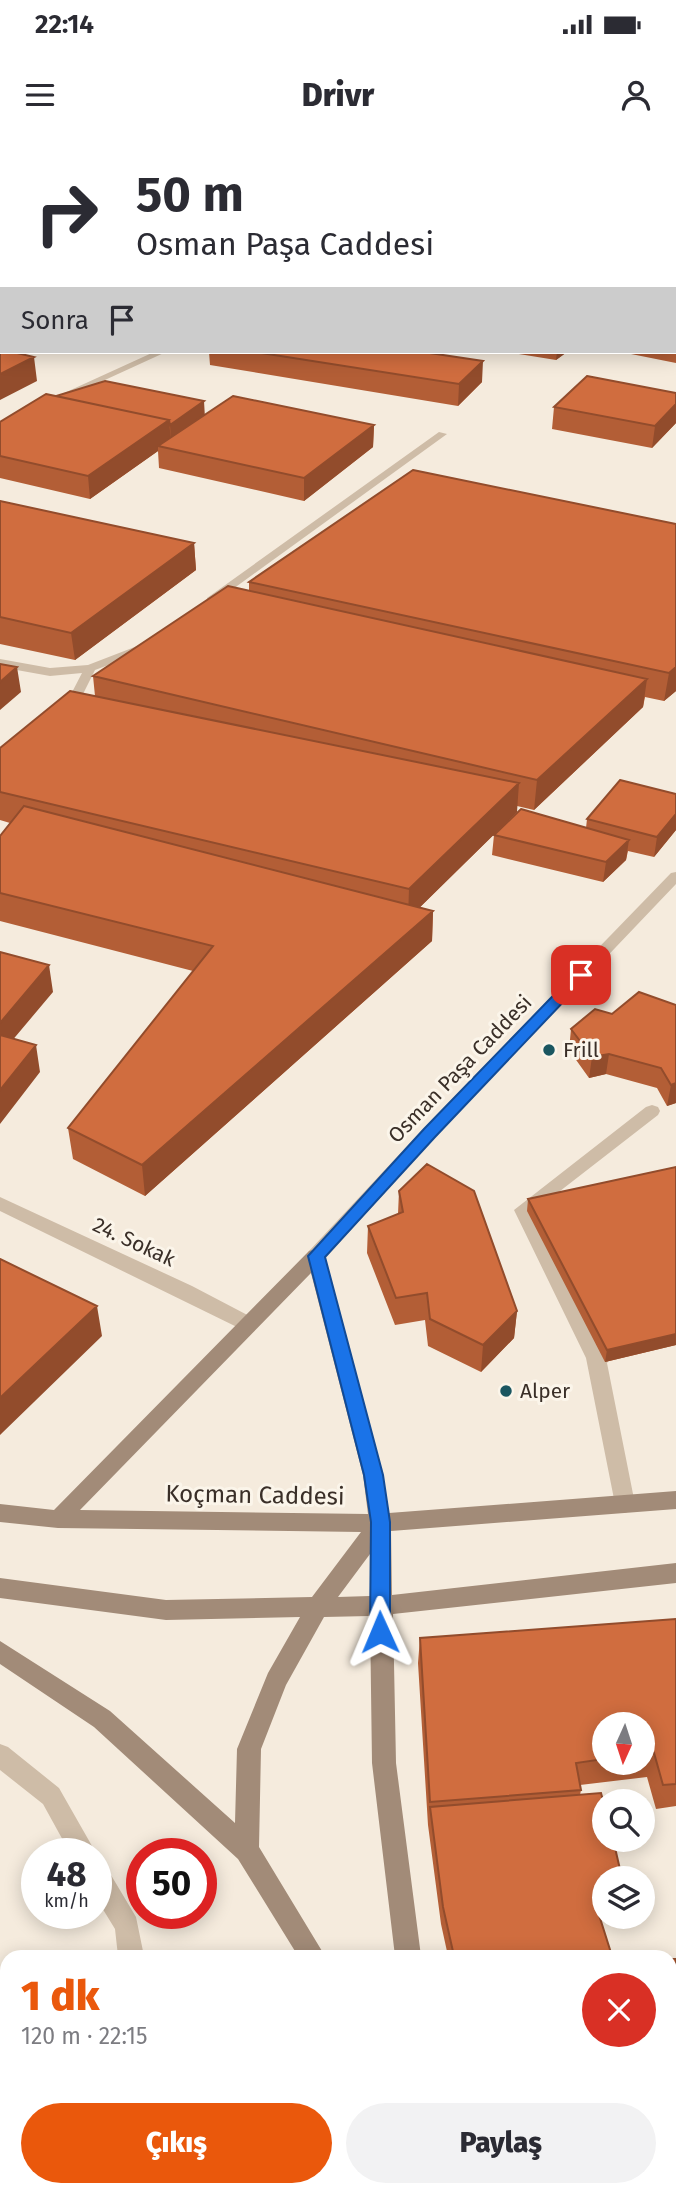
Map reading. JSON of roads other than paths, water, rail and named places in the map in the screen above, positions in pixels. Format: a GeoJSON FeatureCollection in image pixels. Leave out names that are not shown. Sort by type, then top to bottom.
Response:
{"type":"FeatureCollection","features":[{"type":"Feature","properties":{"kind":"main road","name":"Osman Paşa Caddesi"},"geometry":{"type":"LineString","coordinates":[[58,1519],[316,1256]]}},
{"type":"Feature","properties":{"kind":"main road"},"geometry":{"type":"LineString","coordinates":[[316,1256],[373,1475],[380,1522],[379,1606],[384,1763],[407,1950]]}},
{"type":"Feature","properties":{"kind":"main road","name":"Koçman Caddesi"},"geometry":{"type":"LineString","coordinates":[[0,1513],[58,1519],[380,1522],[676,1500]]}},
{"type":"Feature","properties":{"kind":"main road"},"geometry":{"type":"LineString","coordinates":[[247,1850],[249,1749],[276,1680],[318,1607],[380,1522]]}},
{"type":"Feature","properties":{"kind":"main road"},"geometry":{"type":"LineString","coordinates":[[0,1588],[166,1610],[379,1606],[676,1573]]}},
{"type":"Feature","properties":{"kind":"main road"},"geometry":{"type":"LineString","coordinates":[[0,1651],[102,1719],[247,1850],[308,1950]]}},
{"type":"Feature","properties":{"kind":"street"},"geometry":{"type":"LineString","coordinates":[[51,401],[157,354]]}},
{"type":"Feature","properties":{"kind":"street"},"geometry":{"type":"LineString","coordinates":[[198,609],[442,434]]}},
{"type":"Feature","properties":{"kind":"street"},"geometry":{"type":"LineString","coordinates":[[0,663],[50,672],[90,668],[143,648],[154,640]]}},
{"type":"Feature","properties":{"kind":"street"},"geometry":{"type":"LineString","coordinates":[[55,719],[73,702],[90,668]]}},
{"type":"Feature","properties":{"kind":"street","name":"Osman Paşa Caddesi"},"geometry":{"type":"LineString","coordinates":[[316,1256],[429,1133],[676,876]]}},
{"type":"Feature","properties":{"kind":"street"},"geometry":{"type":"LineString","coordinates":[[625,1504],[599,1357],[523,1210],[652,1111]]}},
{"type":"Feature","properties":{"kind":"street","name":"24. Sokak"},"geometry":{"type":"LineString","coordinates":[[0,1203],[248,1324]]}},
{"type":"Feature","properties":{"kind":"street"},"geometry":{"type":"LineString","coordinates":[[0,1755],[51,1796],[75,1838]]}},
{"type":"Feature","properties":{"kind":"street"},"geometry":{"type":"LineString","coordinates":[[112,1901],[127,1926],[130,1950]]}},
{"type":"Feature","properties":{"kind":"place","name":"Frill"},"geometry":{"type":"Point","coordinates":[549,1050]}},
{"type":"Feature","properties":{"kind":"place","name":"Alper"},"geometry":{"type":"Point","coordinates":[506,1391]}}]}
